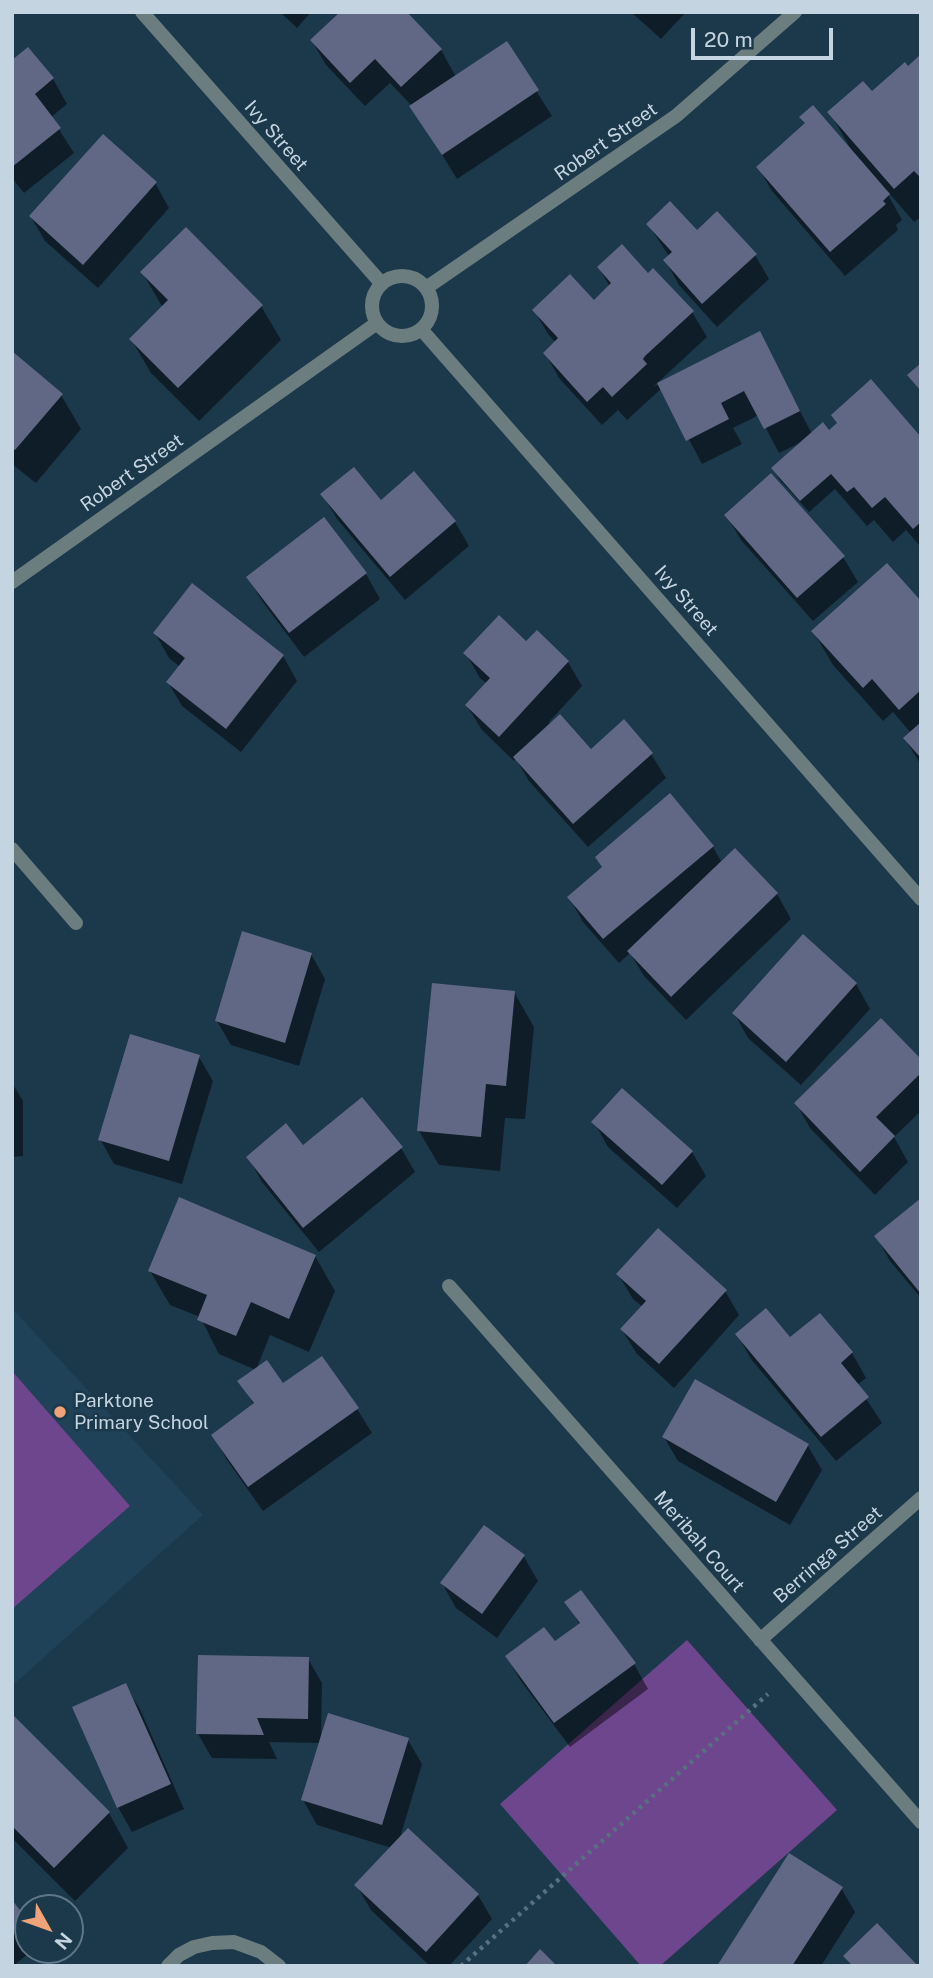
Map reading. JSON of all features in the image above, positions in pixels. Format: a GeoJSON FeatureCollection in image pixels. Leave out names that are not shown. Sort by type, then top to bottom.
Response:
{"type":"FeatureCollection","features":[{"type":"Feature","properties":{"kind":"street","name":"Ivy Street"},"geometry":{"type":"LineString","coordinates":[[142,12],[382,284]]}},
{"type":"Feature","properties":{"kind":"street","name":"Robert Street"},"geometry":{"type":"LineString","coordinates":[[426,288],[676,116],[795,12]]}},
{"type":"Feature","properties":{"kind":"street"},"geometry":{"type":"LineString","coordinates":[[400,276],[419,281],[426,288],[432,305],[427,322],[413,335],[403,337],[383,330],[377,323],[373,315],[373,299],[382,284],[400,276]]}},
{"type":"Feature","properties":{"kind":"street","name":"Robert Street"},"geometry":{"type":"LineString","coordinates":[[12,582],[377,323]]}},
{"type":"Feature","properties":{"kind":"street","name":"Ivy Street"},"geometry":{"type":"LineString","coordinates":[[421,329],[921,899]]}},
{"type":"Feature","properties":{"kind":"street"},"geometry":{"type":"LineString","coordinates":[[12,849],[76,923]]}},
{"type":"Feature","properties":{"kind":"street","name":"Meribah Court"},"geometry":{"type":"LineString","coordinates":[[449,1286],[921,1822]]}},
{"type":"Feature","properties":{"kind":"street","name":"Berringa Street"},"geometry":{"type":"LineString","coordinates":[[760,1640],[921,1498]]}},
{"type":"Feature","properties":{"kind":"street"},"geometry":{"type":"LineString","coordinates":[[168,1966],[179,1955],[194,1947],[212,1942],[234,1942],[261,1952],[279,1966]]}},
{"type":"Feature","properties":{"kind":"path"},"geometry":{"type":"LineString","coordinates":[[461,1966],[790,1675]]}},
{"type":"Feature","properties":{"kind":"shaded area","name":"Parktone Primary School"},"geometry":{"type":"Polygon","coordinates":[[[12,1308],[203,1515],[12,1686],[12,1308]]]}},
{"type":"Feature","properties":{"kind":"shaded area"},"geometry":{"type":"Polygon","coordinates":[[[12,1371],[130,1506],[12,1609],[12,1371]]]}},
{"type":"Feature","properties":{"kind":"shaded area"},"geometry":{"type":"Polygon","coordinates":[[[687,1640],[837,1810],[660,1966],[641,1966],[500,1804],[687,1640]]]}},
{"type":"Feature","properties":{"kind":"building"},"geometry":{"type":"Polygon","coordinates":[[[340,12],[407,12],[442,49],[401,87],[375,59],[350,83],[310,40],[340,12]]]}},
{"type":"Feature","properties":{"kind":"building"},"geometry":{"type":"Polygon","coordinates":[[[507,41],[539,90],[442,155],[409,106],[507,41]]]}},
{"type":"Feature","properties":{"kind":"building"},"geometry":{"type":"Polygon","coordinates":[[[28,47],[54,78],[35,94],[61,128],[12,167],[12,60],[28,47]]]}},
{"type":"Feature","properties":{"kind":"building"},"geometry":{"type":"Polygon","coordinates":[[[921,54],[921,178],[914,171],[894,189],[827,112],[863,81],[872,91],[905,62],[908,66],[921,54]]]}},
{"type":"Feature","properties":{"kind":"building"},"geometry":{"type":"Polygon","coordinates":[[[813,105],[890,194],[883,201],[886,204],[830,252],[756,167],[805,123],[799,117],[813,105]]]}},
{"type":"Feature","properties":{"kind":"building"},"geometry":{"type":"Polygon","coordinates":[[[103,134],[157,182],[83,265],[29,216],[103,134]]]}},
{"type":"Feature","properties":{"kind":"building"},"geometry":{"type":"Polygon","coordinates":[[[670,201],[697,230],[717,211],[757,254],[702,304],[663,260],[672,252],[646,224],[670,201]]]}},
{"type":"Feature","properties":{"kind":"building"},"geometry":{"type":"Polygon","coordinates":[[[186,227],[263,305],[178,388],[129,339],[168,300],[140,272],[186,227]]]}},
{"type":"Feature","properties":{"kind":"building"},"geometry":{"type":"Polygon","coordinates":[[[622,244],[648,273],[653,268],[694,311],[645,356],[643,359],[647,364],[612,397],[603,387],[587,402],[543,353],[558,338],[532,310],[570,274],[594,300],[611,283],[597,267],[622,244]]]}},
{"type":"Feature","properties":{"kind":"building"},"geometry":{"type":"Polygon","coordinates":[[[760,331],[800,411],[764,429],[744,391],[721,403],[729,419],[686,441],[657,383],[760,331]]]}},
{"type":"Feature","properties":{"kind":"building"},"geometry":{"type":"Polygon","coordinates":[[[12,351],[63,394],[15,450],[12,448],[12,351]]]}},
{"type":"Feature","properties":{"kind":"building"},"geometry":{"type":"Polygon","coordinates":[[[921,363],[921,391],[907,375],[921,363]]]}},
{"type":"Feature","properties":{"kind":"building"},"geometry":{"type":"Polygon","coordinates":[[[871,379],[921,437],[921,522],[913,529],[885,497],[872,508],[854,487],[847,492],[831,474],[800,501],[771,468],[823,422],[829,430],[837,423],[831,415],[871,379]]]}},
{"type":"Feature","properties":{"kind":"building"},"geometry":{"type":"Polygon","coordinates":[[[354,467],[381,500],[414,471],[456,521],[390,577],[320,494],[354,467]]]}},
{"type":"Feature","properties":{"kind":"building"},"geometry":{"type":"Polygon","coordinates":[[[771,473],[845,556],[797,598],[724,515],[771,473]]]}},
{"type":"Feature","properties":{"kind":"building"},"geometry":{"type":"Polygon","coordinates":[[[324,517],[367,573],[289,633],[246,577],[324,517]]]}},
{"type":"Feature","properties":{"kind":"building"},"geometry":{"type":"Polygon","coordinates":[[[887,563],[921,601],[921,690],[899,710],[872,679],[863,688],[811,631],[887,563]]]}},
{"type":"Feature","properties":{"kind":"building"},"geometry":{"type":"Polygon","coordinates":[[[192,583],[284,655],[226,729],[166,682],[185,658],[153,633],[192,583]]]}},
{"type":"Feature","properties":{"kind":"building"},"geometry":{"type":"Polygon","coordinates":[[[499,615],[526,641],[537,630],[569,661],[499,737],[465,705],[490,678],[463,653],[499,615]]]}},
{"type":"Feature","properties":{"kind":"building"},"geometry":{"type":"Polygon","coordinates":[[[560,714],[591,749],[624,719],[653,753],[573,824],[513,757],[560,714]]]}},
{"type":"Feature","properties":{"kind":"building"},"geometry":{"type":"Polygon","coordinates":[[[921,722],[921,758],[903,738],[921,722]]]}},
{"type":"Feature","properties":{"kind":"building"},"geometry":{"type":"Polygon","coordinates":[[[670,793],[714,846],[603,939],[567,897],[602,867],[595,857],[670,793]]]}},
{"type":"Feature","properties":{"kind":"building"},"geometry":{"type":"Polygon","coordinates":[[[735,848],[778,893],[671,997],[627,951],[735,848]]]}},
{"type":"Feature","properties":{"kind":"building"},"geometry":{"type":"Polygon","coordinates":[[[242,931],[312,953],[285,1043],[215,1021],[242,931]]]}},
{"type":"Feature","properties":{"kind":"building"},"geometry":{"type":"Polygon","coordinates":[[[803,934],[857,983],[786,1062],[732,1013],[803,934]]]}},
{"type":"Feature","properties":{"kind":"building"},"geometry":{"type":"Polygon","coordinates":[[[432,983],[515,991],[506,1086],[486,1084],[481,1137],[417,1131],[432,983]]]}},
{"type":"Feature","properties":{"kind":"building"},"geometry":{"type":"Polygon","coordinates":[[[881,1018],[921,1059],[921,1073],[876,1117],[895,1136],[860,1172],[794,1103],[881,1018]]]}},
{"type":"Feature","properties":{"kind":"building"},"geometry":{"type":"Polygon","coordinates":[[[130,1034],[200,1055],[169,1161],[98,1140],[130,1034]]]}},
{"type":"Feature","properties":{"kind":"building"},"geometry":{"type":"Polygon","coordinates":[[[622,1088],[693,1151],[662,1185],[591,1122],[622,1088]]]}},
{"type":"Feature","properties":{"kind":"building"},"geometry":{"type":"Polygon","coordinates":[[[362,1097],[403,1147],[303,1228],[246,1157],[286,1123],[303,1145],[362,1097]]]}},
{"type":"Feature","properties":{"kind":"building"},"geometry":{"type":"Polygon","coordinates":[[[179,1197],[316,1255],[289,1319],[251,1302],[236,1336],[197,1320],[207,1295],[148,1271],[179,1197]]]}},
{"type":"Feature","properties":{"kind":"building"},"geometry":{"type":"Polygon","coordinates":[[[921,1198],[921,1294],[874,1236],[921,1198]]]}},
{"type":"Feature","properties":{"kind":"building"},"geometry":{"type":"Polygon","coordinates":[[[658,1228],[727,1290],[659,1364],[620,1329],[646,1301],[616,1274],[658,1228]]]}},
{"type":"Feature","properties":{"kind":"building"},"geometry":{"type":"Polygon","coordinates":[[[766,1308],[790,1337],[820,1313],[853,1352],[841,1363],[869,1397],[821,1437],[735,1334],[766,1308]]]}},
{"type":"Feature","properties":{"kind":"building"},"geometry":{"type":"Polygon","coordinates":[[[322,1356],[359,1408],[248,1487],[211,1435],[254,1403],[237,1381],[267,1360],[283,1383],[322,1356]]]}},
{"type":"Feature","properties":{"kind":"building"},"geometry":{"type":"Polygon","coordinates":[[[695,1379],[809,1444],[776,1502],[662,1437],[695,1379]]]}},
{"type":"Feature","properties":{"kind":"building"},"geometry":{"type":"Polygon","coordinates":[[[484,1525],[525,1555],[482,1614],[440,1583],[484,1525]]]}},
{"type":"Feature","properties":{"kind":"building"},"geometry":{"type":"Polygon","coordinates":[[[581,1590],[636,1663],[554,1723],[505,1656],[544,1627],[555,1641],[580,1623],[564,1602],[581,1590]]]}},
{"type":"Feature","properties":{"kind":"building"},"geometry":{"type":"Polygon","coordinates":[[[198,1655],[309,1657],[308,1719],[257,1718],[264,1735],[196,1734],[198,1655]]]}},
{"type":"Feature","properties":{"kind":"building"},"geometry":{"type":"Polygon","coordinates":[[[126,1683],[171,1784],[117,1808],[72,1707],[126,1683]]]}},
{"type":"Feature","properties":{"kind":"building"},"geometry":{"type":"Polygon","coordinates":[[[328,1713],[409,1738],[382,1825],[301,1800],[328,1713]]]}},
{"type":"Feature","properties":{"kind":"building"},"geometry":{"type":"Polygon","coordinates":[[[12,1714],[110,1812],[54,1868],[12,1826],[12,1714]]]}},
{"type":"Feature","properties":{"kind":"building"},"geometry":{"type":"Polygon","coordinates":[[[408,1828],[479,1894],[426,1952],[354,1885],[408,1828]]]}},
{"type":"Feature","properties":{"kind":"building"},"geometry":{"type":"Polygon","coordinates":[[[789,1853],[843,1887],[792,1966],[717,1966],[789,1853]]]}},
{"type":"Feature","properties":{"kind":"building"},"geometry":{"type":"Polygon","coordinates":[[[12,1900],[14,1929],[12,1931],[12,1900]]]}},
{"type":"Feature","properties":{"kind":"building"},"geometry":{"type":"Polygon","coordinates":[[[877,1923],[918,1966],[853,1966],[843,1956],[877,1923]]]}},
{"type":"Feature","properties":{"kind":"building"},"geometry":{"type":"Polygon","coordinates":[[[540,1949],[557,1966],[525,1966],[540,1949]]]}},
{"type":"Feature","properties":{"kind":"place","name":"Parktone Primary School"},"geometry":{"type":"Point","coordinates":[60,1412]}}]}
